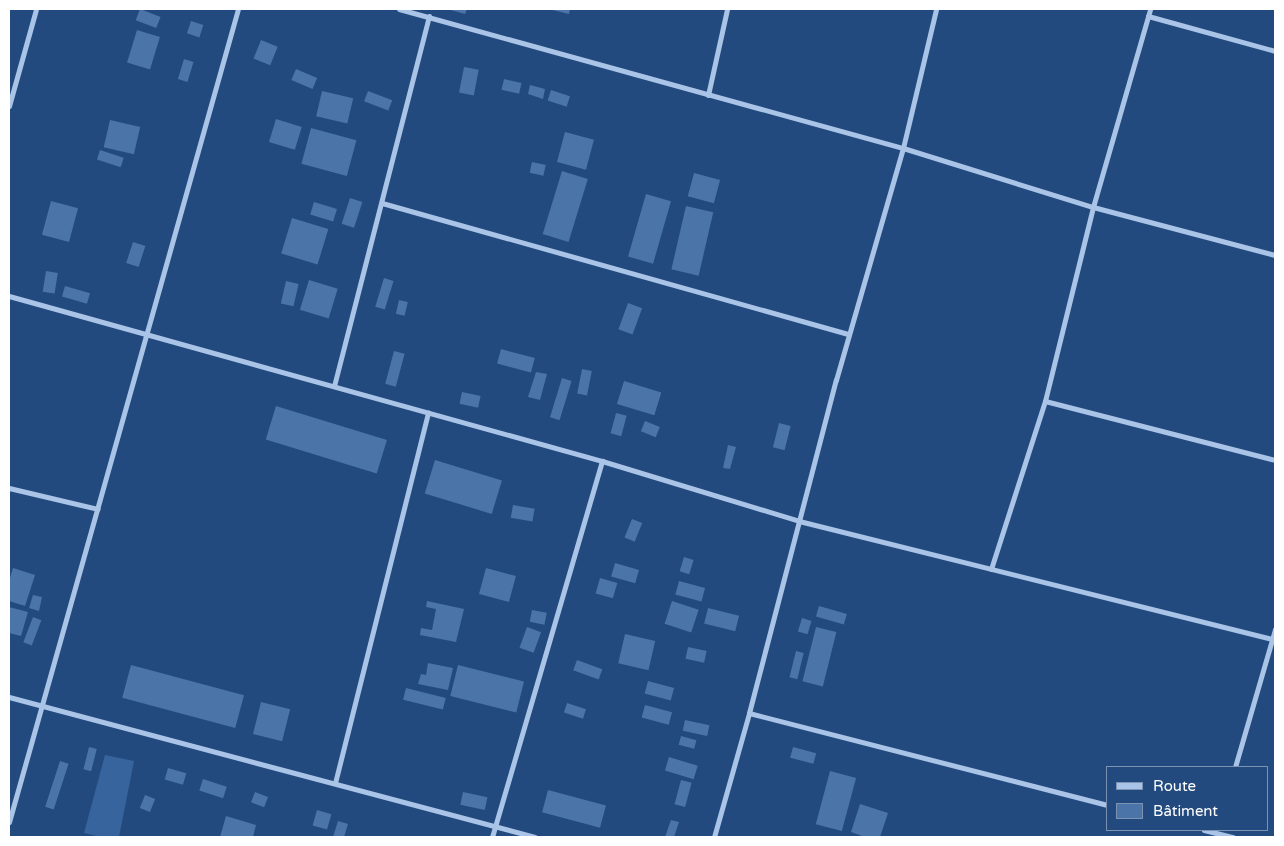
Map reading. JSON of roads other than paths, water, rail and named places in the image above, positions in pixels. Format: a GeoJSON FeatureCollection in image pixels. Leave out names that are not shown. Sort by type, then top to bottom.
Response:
{"type":"FeatureCollection","features":[{"type":"Feature","properties":{"kind":"street"},"geometry":{"type":"LineString","coordinates":[[9,104],[36,9]]}},
{"type":"Feature","properties":{"kind":"street"},"geometry":{"type":"LineString","coordinates":[[9,822],[43,707],[238,9]]}},
{"type":"Feature","properties":{"kind":"street"},"geometry":{"type":"LineString","coordinates":[[399,9],[903,148],[1020,186],[1093,207],[1275,255]]}},
{"type":"Feature","properties":{"kind":"street"},"geometry":{"type":"LineString","coordinates":[[708,95],[727,9]]}},
{"type":"Feature","properties":{"kind":"street"},"geometry":{"type":"LineString","coordinates":[[714,837],[749,713],[849,334],[903,148],[936,9]]}},
{"type":"Feature","properties":{"kind":"street"},"geometry":{"type":"LineString","coordinates":[[992,569],[1045,401],[1093,207],[1150,9]]}},
{"type":"Feature","properties":{"kind":"street"},"geometry":{"type":"LineString","coordinates":[[334,386],[429,16]]}},
{"type":"Feature","properties":{"kind":"street"},"geometry":{"type":"LineString","coordinates":[[1148,16],[1275,51]]}},
{"type":"Feature","properties":{"kind":"street"},"geometry":{"type":"LineString","coordinates":[[382,203],[849,334]]}},
{"type":"Feature","properties":{"kind":"street"},"geometry":{"type":"LineString","coordinates":[[9,296],[602,461],[800,521],[1273,639]]}},
{"type":"Feature","properties":{"kind":"street"},"geometry":{"type":"LineString","coordinates":[[1045,401],[1275,460]]}},
{"type":"Feature","properties":{"kind":"street"},"geometry":{"type":"LineString","coordinates":[[334,783],[428,412]]}},
{"type":"Feature","properties":{"kind":"street"},"geometry":{"type":"LineString","coordinates":[[492,837],[602,461]]}},
{"type":"Feature","properties":{"kind":"street"},"geometry":{"type":"LineString","coordinates":[[9,488],[98,509]]}},
{"type":"Feature","properties":{"kind":"street"},"geometry":{"type":"LineString","coordinates":[[1235,766],[1275,629]]}},
{"type":"Feature","properties":{"kind":"street"},"geometry":{"type":"LineString","coordinates":[[9,697],[535,837]]}},
{"type":"Feature","properties":{"kind":"street"},"geometry":{"type":"LineString","coordinates":[[749,713],[1106,804]]}},
{"type":"Feature","properties":{"kind":"street"},"geometry":{"type":"LineString","coordinates":[[1216,833],[1233,837]]}}]}
